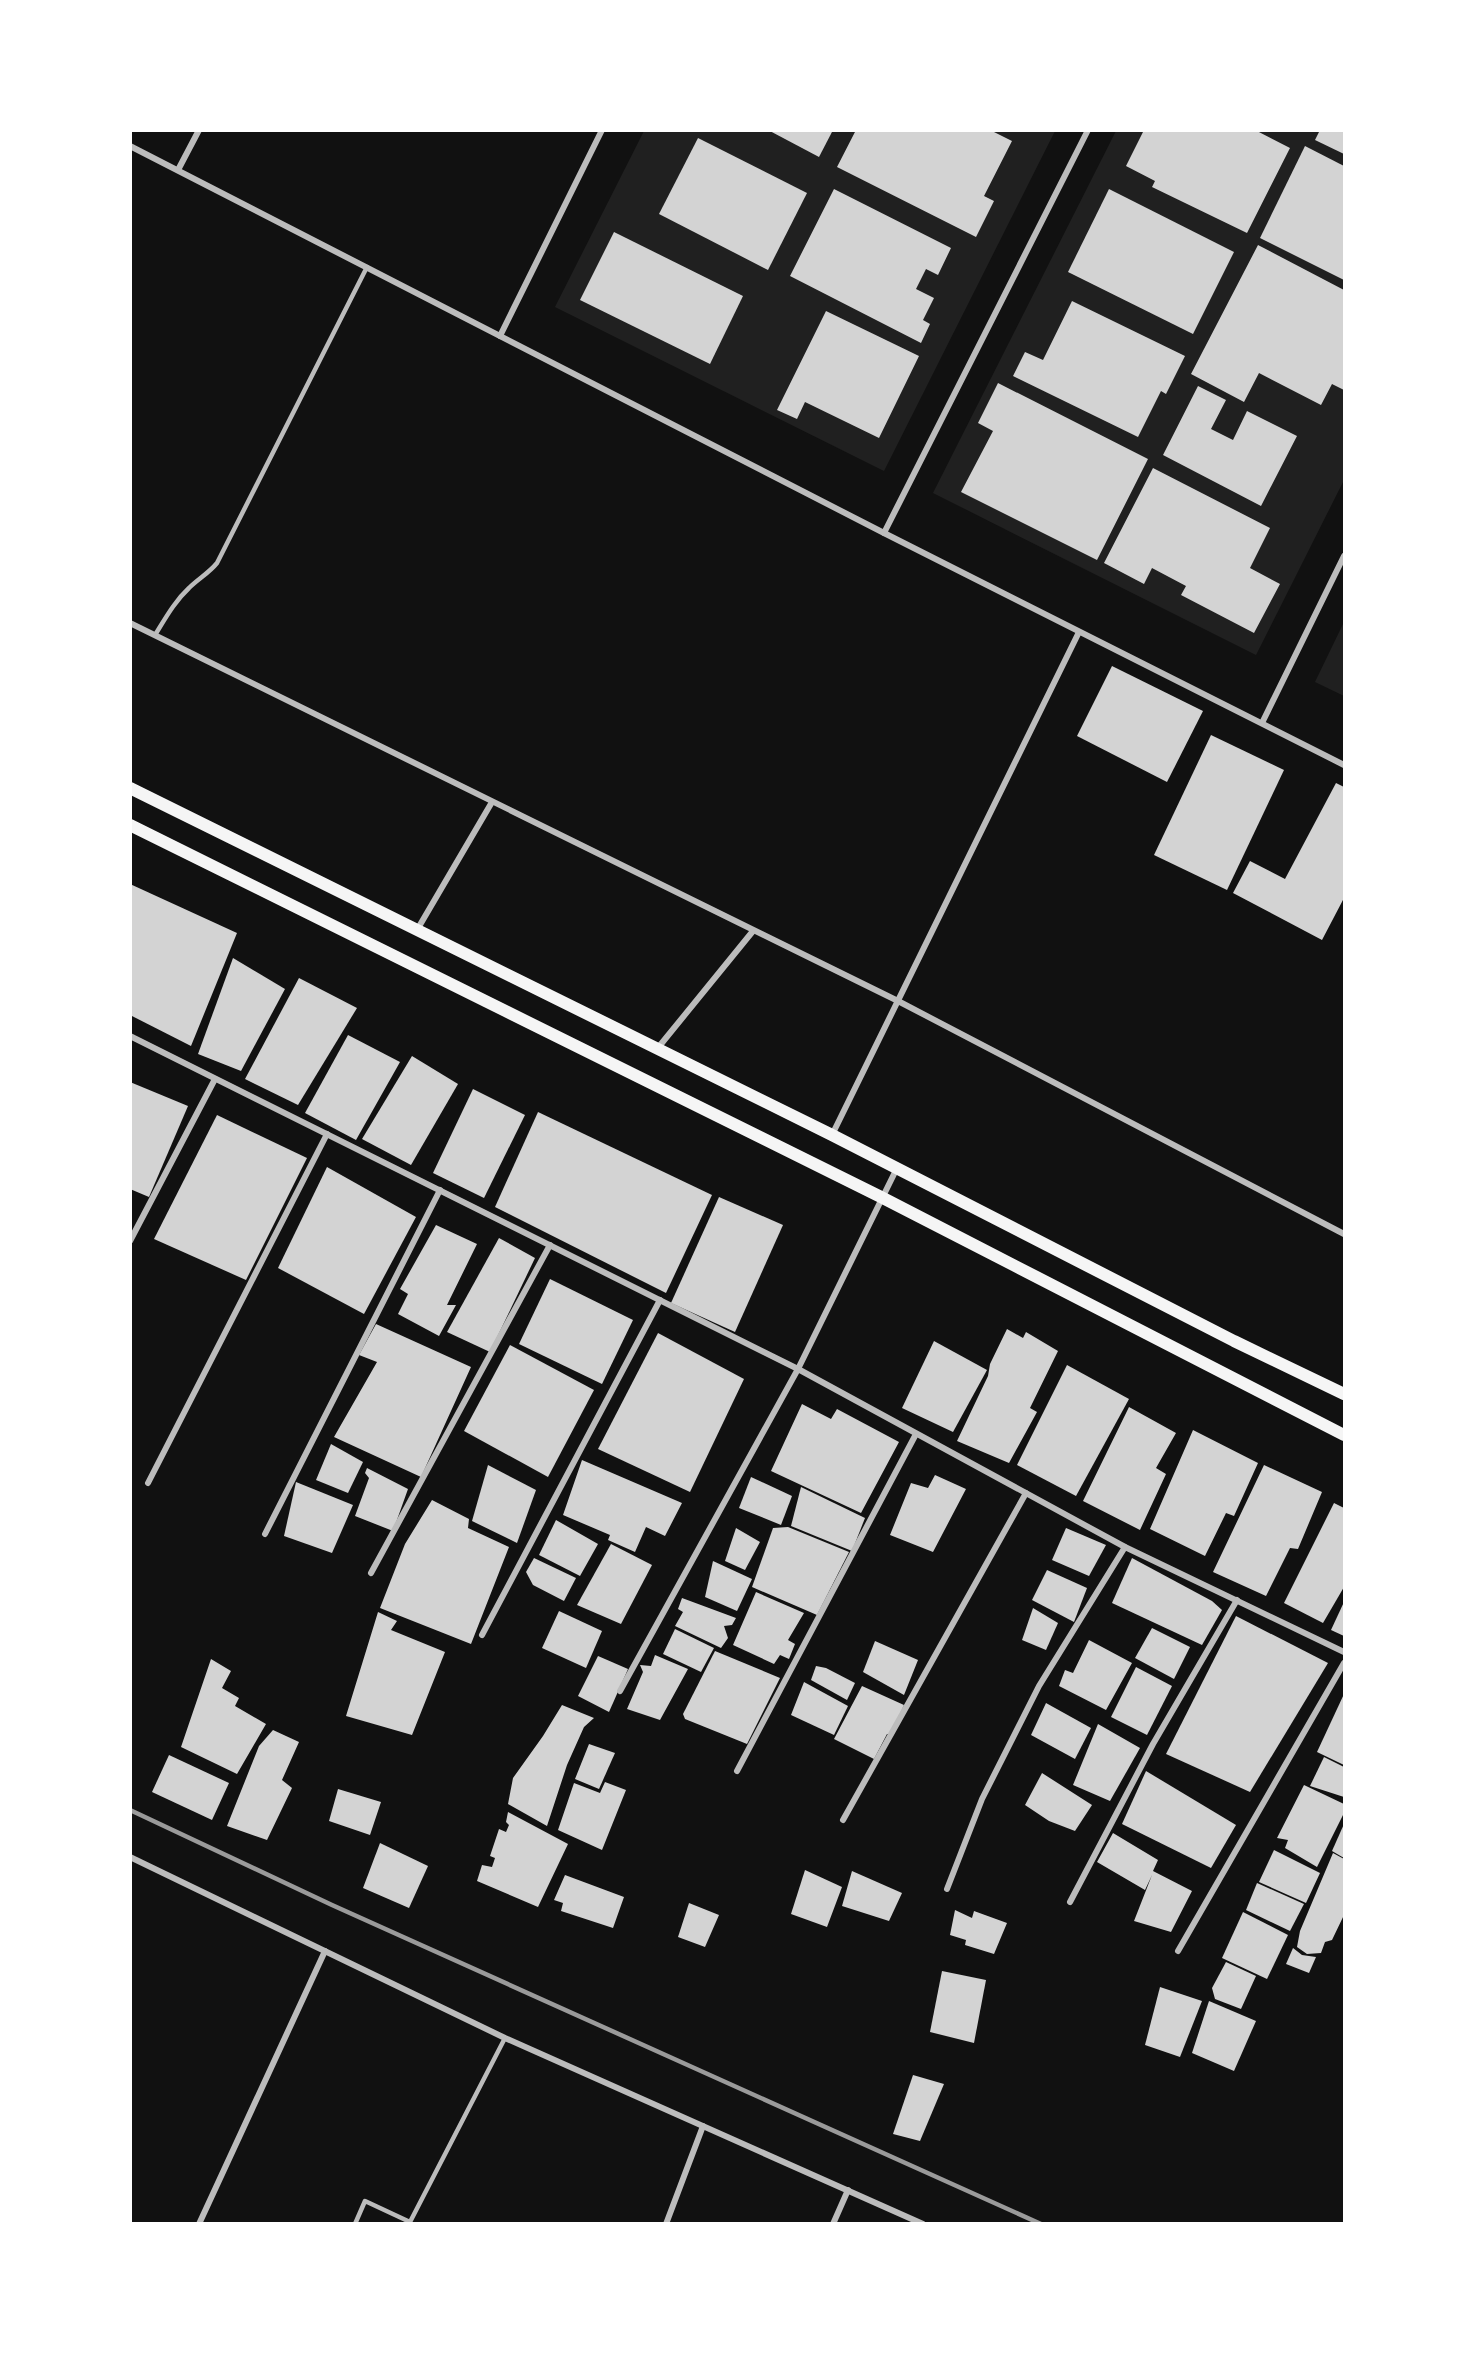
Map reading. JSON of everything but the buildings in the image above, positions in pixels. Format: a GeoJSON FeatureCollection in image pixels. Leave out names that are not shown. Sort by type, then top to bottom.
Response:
{"type":"FeatureCollection","features":[{"type":"Feature","properties":{"kind":"main road"},"geometry":{"type":"LineString","coordinates":[[130,788],[832,1135],[1234,1341],[1344,1394]]}},
{"type":"Feature","properties":{"kind":"main road"},"geometry":{"type":"LineString","coordinates":[[130,825],[881,1197],[1344,1435]]}},
{"type":"Feature","properties":{"kind":"street"},"geometry":{"type":"LineString","coordinates":[[178,170],[199,130]]}},
{"type":"Feature","properties":{"kind":"street"},"geometry":{"type":"LineString","coordinates":[[500,336],[602,130]]}},
{"type":"Feature","properties":{"kind":"street"},"geometry":{"type":"LineString","coordinates":[[884,533],[1088,130]]}},
{"type":"Feature","properties":{"kind":"street"},"geometry":{"type":"LineString","coordinates":[[130,146],[884,533],[1344,765]]}},
{"type":"Feature","properties":{"kind":"street"},"geometry":{"type":"LineString","coordinates":[[1262,723],[1344,556]]}},
{"type":"Feature","properties":{"kind":"street"},"geometry":{"type":"LineString","coordinates":[[130,623],[898,1001],[1344,1234]]}},
{"type":"Feature","properties":{"kind":"street"},"geometry":{"type":"LineString","coordinates":[[832,1135],[1079,632]]}},
{"type":"Feature","properties":{"kind":"street"},"geometry":{"type":"LineString","coordinates":[[417,930],[492,802]]}},
{"type":"Feature","properties":{"kind":"street"},"geometry":{"type":"LineString","coordinates":[[656,1049],[753,931]]}},
{"type":"Feature","properties":{"kind":"street"},"geometry":{"type":"LineString","coordinates":[[130,1036],[798,1369],[1125,1547],[1344,1652]]}},
{"type":"Feature","properties":{"kind":"street"},"geometry":{"type":"LineString","coordinates":[[130,1241],[215,1079]]}},
{"type":"Feature","properties":{"kind":"street"},"geometry":{"type":"LineString","coordinates":[[148,1483],[327,1134]]}},
{"type":"Feature","properties":{"kind":"street"},"geometry":{"type":"LineString","coordinates":[[620,1690],[798,1369],[897,1168]]}},
{"type":"Feature","properties":{"kind":"street"},"geometry":{"type":"LineString","coordinates":[[265,1534],[440,1191]]}},
{"type":"Feature","properties":{"kind":"street"},"geometry":{"type":"LineString","coordinates":[[371,1573],[550,1245]]}},
{"type":"Feature","properties":{"kind":"street"},"geometry":{"type":"LineString","coordinates":[[482,1635],[660,1300]]}},
{"type":"Feature","properties":{"kind":"street"},"geometry":{"type":"LineString","coordinates":[[736,1771],[916,1434]]}},
{"type":"Feature","properties":{"kind":"street"},"geometry":{"type":"LineString","coordinates":[[843,1820],[1026,1493]]}},
{"type":"Feature","properties":{"kind":"street"},"geometry":{"type":"LineString","coordinates":[[946,1889],[982,1799],[1039,1686],[1125,1547]]}},
{"type":"Feature","properties":{"kind":"street"},"geometry":{"type":"LineString","coordinates":[[1070,1902],[1153,1744],[1237,1600]]}},
{"type":"Feature","properties":{"kind":"street"},"geometry":{"type":"LineString","coordinates":[[1178,1951],[1344,1663]]}},
{"type":"Feature","properties":{"kind":"street"},"geometry":{"type":"LineString","coordinates":[[130,1857],[505,2038],[923,2223]]}},
{"type":"Feature","properties":{"kind":"street"},"geometry":{"type":"LineString","coordinates":[[199,2223],[325,1951]]}},
{"type":"Feature","properties":{"kind":"street"},"geometry":{"type":"LineString","coordinates":[[666,2223],[703,2126]]}},
{"type":"Feature","properties":{"kind":"street"},"geometry":{"type":"LineString","coordinates":[[833,2223],[848,2190]]}},
{"type":"Feature","properties":{"kind":"lane"},"geometry":{"type":"LineString","coordinates":[[155,635],[172,607],[217,563],[367,267]]}},
{"type":"Feature","properties":{"kind":"lane"},"geometry":{"type":"LineString","coordinates":[[355,2223],[365,2201],[410,2222],[505,2038]]}},
{"type":"Feature","properties":{"kind":"shaded area"},"geometry":{"type":"Polygon","coordinates":[[[644,131],[1055,131],[884,471],[555,307],[644,131]]]}},
{"type":"Feature","properties":{"kind":"shaded area"},"geometry":{"type":"Polygon","coordinates":[[[1116,131],[1344,131],[1344,480],[1256,655],[933,493],[1116,131]]]}},
{"type":"Feature","properties":{"kind":"shaded area"},"geometry":{"type":"Polygon","coordinates":[[[1344,622],[1344,696],[1315,682],[1344,622]]]}},
{"type":"Feature","properties":{"kind":"railway"},"geometry":{"type":"LineString","coordinates":[[130,1810],[332,1905],[1041,2224]]}}]}
